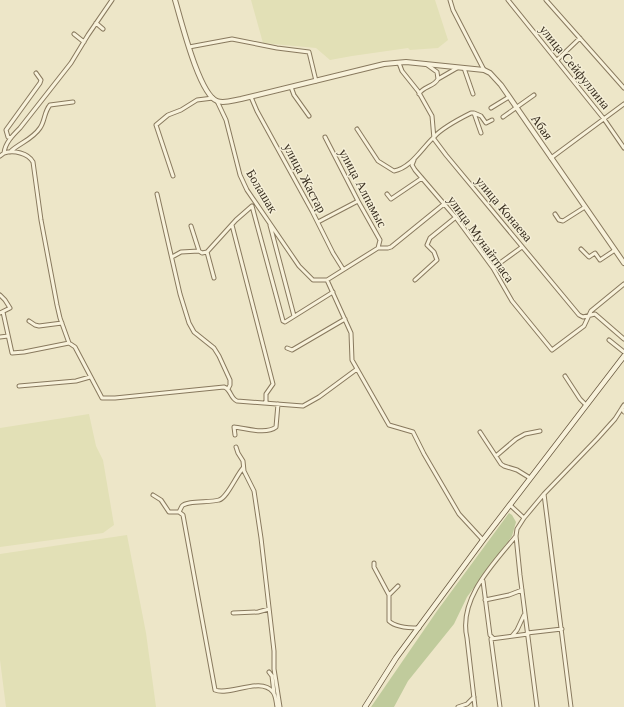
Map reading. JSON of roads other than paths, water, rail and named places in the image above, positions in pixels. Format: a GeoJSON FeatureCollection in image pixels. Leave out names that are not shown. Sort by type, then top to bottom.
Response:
{"type":"FeatureCollection","features":[{"type":"Feature","properties":{"kind":"main road"},"geometry":{"type":"LineString","coordinates":[[365,707],[396,658],[483,540],[624,356]]}},
{"type":"Feature","properties":{"kind":"street"},"geometry":{"type":"LineString","coordinates":[[4,153],[11,138],[71,63],[112,0]]}},
{"type":"Feature","properties":{"kind":"street"},"geometry":{"type":"LineString","coordinates":[[175,0],[205,88],[210,96],[217,101],[232,101],[384,64],[406,62],[484,70]]}},
{"type":"Feature","properties":{"kind":"street","name":"Абая"},"geometry":{"type":"LineString","coordinates":[[450,0],[453,10],[484,70],[494,77],[509,97],[624,263]]}},
{"type":"Feature","properties":{"kind":"street","name":"улица Сейфуллина"},"geometry":{"type":"LineString","coordinates":[[508,0],[604,119],[624,148]]}},
{"type":"Feature","properties":{"kind":"street"},"geometry":{"type":"LineString","coordinates":[[546,0],[624,88]]}},
{"type":"Feature","properties":{"kind":"street"},"geometry":{"type":"LineString","coordinates":[[96,23],[102,29]]}},
{"type":"Feature","properties":{"kind":"street"},"geometry":{"type":"LineString","coordinates":[[74,34],[84,42]]}},
{"type":"Feature","properties":{"kind":"street"},"geometry":{"type":"LineString","coordinates":[[557,60],[580,38]]}},
{"type":"Feature","properties":{"kind":"street"},"geometry":{"type":"LineString","coordinates":[[190,47],[232,39],[277,48],[309,52],[316,81]]}},
{"type":"Feature","properties":{"kind":"street","name":"улица Конаева"},"geometry":{"type":"LineString","coordinates":[[399,63],[402,71],[419,94],[433,120],[434,139],[446,155],[579,315],[583,317],[595,314],[624,339]]}},
{"type":"Feature","properties":{"kind":"street"},"geometry":{"type":"LineString","coordinates":[[426,64],[437,72],[438,79]]}},
{"type":"Feature","properties":{"kind":"street"},"geometry":{"type":"LineString","coordinates":[[419,94],[422,90],[434,84],[438,79],[457,68]]}},
{"type":"Feature","properties":{"kind":"street"},"geometry":{"type":"LineString","coordinates":[[464,68],[473,94]]}},
{"type":"Feature","properties":{"kind":"street"},"geometry":{"type":"LineString","coordinates":[[11,138],[8,136],[6,130],[40,83],[41,80],[36,73]]}},
{"type":"Feature","properties":{"kind":"street"},"geometry":{"type":"LineString","coordinates":[[291,87],[294,96],[309,116]]}},
{"type":"Feature","properties":{"kind":"street"},"geometry":{"type":"LineString","coordinates":[[503,117],[534,95]]}},
{"type":"Feature","properties":{"kind":"street","name":"улица Жастар"},"geometry":{"type":"LineString","coordinates":[[251,96],[257,111],[318,222],[332,253],[343,270]]}},
{"type":"Feature","properties":{"kind":"street"},"geometry":{"type":"LineString","coordinates":[[490,108],[509,97]]}},
{"type":"Feature","properties":{"kind":"street"},"geometry":{"type":"LineString","coordinates":[[174,176],[156,125],[163,118],[181,110],[197,100],[213,98]]}},
{"type":"Feature","properties":{"kind":"street","name":"Болашак"},"geometry":{"type":"LineString","coordinates":[[217,101],[226,120],[240,175],[255,204],[270,223],[299,266],[313,280],[327,280]]}},
{"type":"Feature","properties":{"kind":"street"},"geometry":{"type":"LineString","coordinates":[[10,152],[37,133],[50,105],[73,102]]}},
{"type":"Feature","properties":{"kind":"street"},"geometry":{"type":"LineString","coordinates":[[551,158],[624,104]]}},
{"type":"Feature","properties":{"kind":"street"},"geometry":{"type":"LineString","coordinates":[[474,113],[481,133]]}},
{"type":"Feature","properties":{"kind":"street"},"geometry":{"type":"LineString","coordinates":[[357,129],[378,161],[392,171],[396,171],[414,160],[434,136],[466,115],[474,113],[481,116],[486,123],[492,120]]}},
{"type":"Feature","properties":{"kind":"street","name":"улица Алпамыс"},"geometry":{"type":"LineString","coordinates":[[325,137],[380,240],[378,248]]}},
{"type":"Feature","properties":{"kind":"street"},"geometry":{"type":"LineString","coordinates":[[0,156],[4,153],[10,152],[26,155],[33,162],[43,232],[54,293],[62,323],[69,343],[75,347],[100,395],[104,398],[224,387],[228,389],[234,400],[237,401],[306,405],[357,369]]}},
{"type":"Feature","properties":{"kind":"street","name":"улица Мунайтпаса"},"geometry":{"type":"LineString","coordinates":[[414,160],[412,167],[456,217],[493,268],[512,301],[552,350],[584,326],[590,315]]}},
{"type":"Feature","properties":{"kind":"street"},"geometry":{"type":"LineString","coordinates":[[387,194],[391,199],[422,178]]}},
{"type":"Feature","properties":{"kind":"street"},"geometry":{"type":"LineString","coordinates":[[158,194],[180,294],[190,323],[194,332],[214,348],[219,356],[230,380],[228,389]]}},
{"type":"Feature","properties":{"kind":"street"},"geometry":{"type":"LineString","coordinates":[[318,222],[358,201]]}},
{"type":"Feature","properties":{"kind":"street"},"geometry":{"type":"LineString","coordinates":[[172,257],[181,252],[207,252],[236,220],[255,204]]}},
{"type":"Feature","properties":{"kind":"street"},"geometry":{"type":"LineString","coordinates":[[444,204],[391,247],[378,248],[327,280],[351,333],[352,360],[389,425],[413,432],[427,460],[459,514],[483,540]]}},
{"type":"Feature","properties":{"kind":"street"},"geometry":{"type":"LineString","coordinates":[[252,206],[283,321],[285,322],[333,292]]}},
{"type":"Feature","properties":{"kind":"street"},"geometry":{"type":"LineString","coordinates":[[555,214],[559,220],[563,221],[585,207]]}},
{"type":"Feature","properties":{"kind":"street"},"geometry":{"type":"LineString","coordinates":[[415,280],[438,260],[434,252],[427,245],[430,238],[456,217]]}},
{"type":"Feature","properties":{"kind":"street"},"geometry":{"type":"LineString","coordinates":[[270,223],[294,316]]}},
{"type":"Feature","properties":{"kind":"street"},"geometry":{"type":"LineString","coordinates":[[232,225],[273,384],[266,394],[266,403]]}},
{"type":"Feature","properties":{"kind":"street"},"geometry":{"type":"LineString","coordinates":[[191,226],[199,251]]}},
{"type":"Feature","properties":{"kind":"street"},"geometry":{"type":"LineString","coordinates":[[493,268],[522,247]]}},
{"type":"Feature","properties":{"kind":"street"},"geometry":{"type":"LineString","coordinates":[[581,248],[588,257],[595,253],[600,260],[615,250]]}},
{"type":"Feature","properties":{"kind":"street"},"geometry":{"type":"LineString","coordinates":[[207,252],[214,278]]}},
{"type":"Feature","properties":{"kind":"street"},"geometry":{"type":"LineString","coordinates":[[590,315],[591,311],[624,284]]}},
{"type":"Feature","properties":{"kind":"street"},"geometry":{"type":"LineString","coordinates":[[0,295],[10,308],[1,312],[11,350],[14,353],[69,343]]}},
{"type":"Feature","properties":{"kind":"street"},"geometry":{"type":"LineString","coordinates":[[287,348],[292,350],[345,319]]}},
{"type":"Feature","properties":{"kind":"street"},"geometry":{"type":"LineString","coordinates":[[29,321],[39,326],[62,323]]}},
{"type":"Feature","properties":{"kind":"street"},"geometry":{"type":"LineString","coordinates":[[0,337],[8,336]]}},
{"type":"Feature","properties":{"kind":"street"},"geometry":{"type":"LineString","coordinates":[[609,340],[624,352]]}},
{"type":"Feature","properties":{"kind":"street"},"geometry":{"type":"LineString","coordinates":[[565,376],[580,399],[586,405]]}},
{"type":"Feature","properties":{"kind":"street"},"geometry":{"type":"LineString","coordinates":[[19,386],[76,381],[90,377]]}},
{"type":"Feature","properties":{"kind":"street"},"geometry":{"type":"LineString","coordinates":[[234,435],[234,427],[272,430],[276,426],[278,404]]}},
{"type":"Feature","properties":{"kind":"street"},"geometry":{"type":"LineString","coordinates":[[623,406],[624,412]]}},
{"type":"Feature","properties":{"kind":"street"},"geometry":{"type":"LineString","coordinates":[[537,707],[522,590],[516,536],[517,530],[524,518],[544,494],[597,439],[623,406]]}},
{"type":"Feature","properties":{"kind":"street"},"geometry":{"type":"LineString","coordinates":[[480,432],[501,464],[517,470],[530,478]]}},
{"type":"Feature","properties":{"kind":"street"},"geometry":{"type":"LineString","coordinates":[[496,456],[516,439],[525,434],[540,432]]}},
{"type":"Feature","properties":{"kind":"street"},"geometry":{"type":"LineString","coordinates":[[236,447],[243,461],[243,468],[254,491],[261,538],[279,707]]}},
{"type":"Feature","properties":{"kind":"street"},"geometry":{"type":"LineString","coordinates":[[179,512],[182,506],[189,502],[203,503],[223,498],[243,468]]}},
{"type":"Feature","properties":{"kind":"street"},"geometry":{"type":"LineString","coordinates":[[544,494],[571,707]]}},
{"type":"Feature","properties":{"kind":"street"},"geometry":{"type":"LineString","coordinates":[[153,495],[161,500],[169,512],[179,512],[183,515],[215,690],[222,692],[257,686],[264,687],[274,693]]}},
{"type":"Feature","properties":{"kind":"street"},"geometry":{"type":"LineString","coordinates":[[510,505],[524,518]]}},
{"type":"Feature","properties":{"kind":"street"},"geometry":{"type":"LineString","coordinates":[[475,707],[465,628],[466,616],[471,600],[482,579],[516,536]]}},
{"type":"Feature","properties":{"kind":"street"},"geometry":{"type":"LineString","coordinates":[[374,563],[374,567],[389,594],[388,616],[391,623],[419,628]]}},
{"type":"Feature","properties":{"kind":"street"},"geometry":{"type":"LineString","coordinates":[[482,579],[492,638],[492,650],[500,707]]}},
{"type":"Feature","properties":{"kind":"street"},"geometry":{"type":"LineString","coordinates":[[389,594],[398,586]]}},
{"type":"Feature","properties":{"kind":"street"},"geometry":{"type":"LineString","coordinates":[[485,600],[509,595],[522,590]]}},
{"type":"Feature","properties":{"kind":"street"},"geometry":{"type":"LineString","coordinates":[[233,613],[258,612],[269,609]]}},
{"type":"Feature","properties":{"kind":"street"},"geometry":{"type":"LineString","coordinates":[[512,636],[517,630],[525,613]]}},
{"type":"Feature","properties":{"kind":"street"},"geometry":{"type":"LineString","coordinates":[[492,638],[562,629]]}},
{"type":"Feature","properties":{"kind":"street"},"geometry":{"type":"LineString","coordinates":[[492,650],[494,643],[499,637]]}},
{"type":"Feature","properties":{"kind":"street"},"geometry":{"type":"LineString","coordinates":[[269,672],[272,676],[274,693],[279,707]]}},
{"type":"Feature","properties":{"kind":"street"},"geometry":{"type":"LineString","coordinates":[[458,707],[467,704],[474,697]]}}]}
